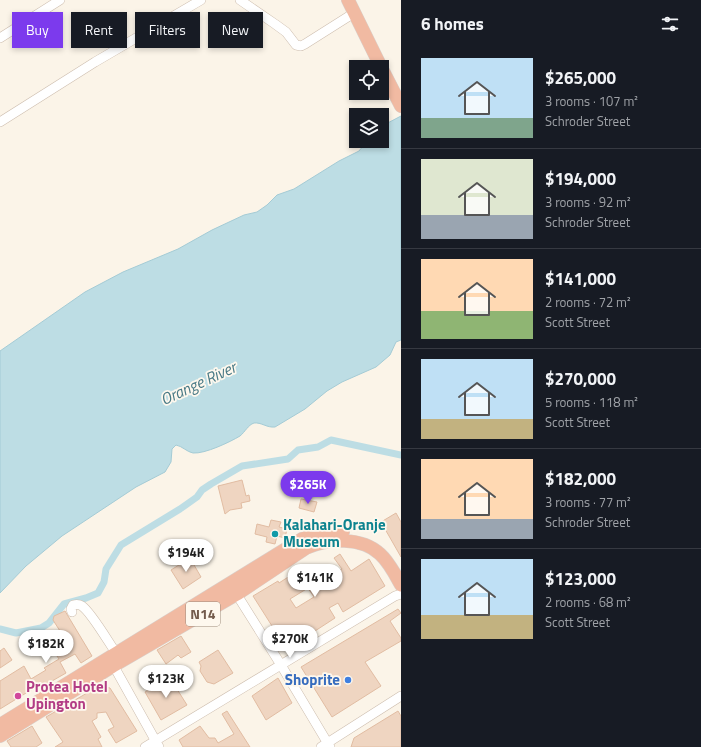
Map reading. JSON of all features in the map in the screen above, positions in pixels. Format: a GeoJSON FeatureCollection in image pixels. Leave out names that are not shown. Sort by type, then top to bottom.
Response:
{"type":"FeatureCollection","features":[{"type":"Feature","properties":{"kind":"highway"},"geometry":{"type":"LineString","coordinates":[[348,0],[378,60]]}},
{"type":"Feature","properties":{"kind":"highway"},"geometry":{"type":"LineString","coordinates":[[389,82],[401,106]]}},
{"type":"Feature","properties":{"kind":"highway","name":"N14"},"geometry":{"type":"LineString","coordinates":[[233,589],[302,539],[324,532],[350,533],[373,541],[382,546],[401,570]]}},
{"type":"Feature","properties":{"kind":"highway","name":"N14"},"geometry":{"type":"LineString","coordinates":[[0,725],[233,589],[317,543],[337,540],[358,543],[374,549],[388,562],[400,589]]}},
{"type":"Feature","properties":{"kind":"highway","name":"N14"},"geometry":{"type":"LineString","coordinates":[[0,736],[113,659]]}},
{"type":"Feature","properties":{"kind":"street"},"geometry":{"type":"LineString","coordinates":[[0,38],[60,0]]}},
{"type":"Feature","properties":{"kind":"street"},"geometry":{"type":"LineString","coordinates":[[0,122],[102,58],[201,0]]}},
{"type":"Feature","properties":{"kind":"street"},"geometry":{"type":"LineString","coordinates":[[240,0],[286,32],[296,45],[299,46],[305,44],[354,13]]}},
{"type":"Feature","properties":{"kind":"street"},"geometry":{"type":"LineString","coordinates":[[233,589],[281,665],[326,746],[401,696]]}},
{"type":"Feature","properties":{"kind":"street"},"geometry":{"type":"LineString","coordinates":[[145,747],[157,744],[400,589]]}},
{"type":"Feature","properties":{"kind":"street"},"geometry":{"type":"LineString","coordinates":[[72,612],[71,609],[73,605],[77,604],[82,606],[93,619],[157,744]]}},
{"type":"Feature","properties":{"kind":"water","name":"Orange River"},"geometry":{"type":"Polygon","coordinates":[[[401,116],[401,340],[396,342],[390,355],[376,367],[342,382],[327,391],[305,409],[275,427],[254,423],[250,425],[240,436],[204,452],[193,453],[176,445],[172,449],[171,462],[165,472],[136,487],[62,536],[26,566],[0,593],[0,351],[85,292],[123,272],[178,249],[212,230],[244,215],[257,212],[277,195],[294,189],[339,161],[359,151],[361,148],[389,148],[389,122],[401,116]]]}},
{"type":"Feature","properties":{"kind":"building"},"geometry":{"type":"Polygon","coordinates":[[[242,480],[246,496],[249,495],[250,501],[241,503],[242,508],[230,510],[225,514],[218,486],[242,480]]]}},
{"type":"Feature","properties":{"kind":"building"},"geometry":{"type":"Polygon","coordinates":[[[301,499],[317,502],[314,512],[299,508],[301,499]]]}},
{"type":"Feature","properties":{"kind":"building"},"geometry":{"type":"Polygon","coordinates":[[[396,513],[401,522],[401,557],[381,522],[396,513]]]}},
{"type":"Feature","properties":{"kind":"building"},"geometry":{"type":"Polygon","coordinates":[[[271,520],[281,522],[279,527],[287,529],[285,538],[277,536],[275,544],[266,542],[267,537],[255,534],[257,524],[269,527],[271,520]]]}},
{"type":"Feature","properties":{"kind":"building"},"geometry":{"type":"Polygon","coordinates":[[[340,554],[351,571],[369,559],[385,586],[343,612],[338,603],[329,608],[335,618],[298,642],[279,637],[253,596],[278,581],[279,583],[305,566],[316,585],[342,569],[334,558],[340,554]],[[308,588],[290,599],[296,608],[314,597],[308,588]]]}},
{"type":"Feature","properties":{"kind":"building"},"geometry":{"type":"Polygon","coordinates":[[[190,558],[201,577],[183,589],[171,570],[190,558]]]}},
{"type":"Feature","properties":{"kind":"building"},"geometry":{"type":"Polygon","coordinates":[[[398,609],[401,613],[390,621],[401,638],[401,641],[365,662],[381,686],[332,717],[301,667],[398,609]]]}},
{"type":"Feature","properties":{"kind":"building"},"geometry":{"type":"Polygon","coordinates":[[[65,611],[92,656],[81,663],[75,654],[60,662],[66,673],[45,685],[44,682],[0,709],[0,681],[24,666],[31,679],[46,670],[44,668],[59,659],[53,650],[67,642],[53,620],[54,616],[65,611]]]}},
{"type":"Feature","properties":{"kind":"building"},"geometry":{"type":"Polygon","coordinates":[[[181,636],[191,652],[181,658],[178,655],[166,664],[157,650],[181,636]]]}},
{"type":"Feature","properties":{"kind":"building"},"geometry":{"type":"Polygon","coordinates":[[[4,648],[12,660],[0,668],[0,651],[4,648]]]}},
{"type":"Feature","properties":{"kind":"building"},"geometry":{"type":"Polygon","coordinates":[[[218,650],[233,673],[214,684],[207,682],[200,671],[201,666],[199,662],[218,650]]]}},
{"type":"Feature","properties":{"kind":"building"},"geometry":{"type":"Polygon","coordinates":[[[170,678],[187,705],[161,720],[145,692],[170,678]]]}},
{"type":"Feature","properties":{"kind":"building"},"geometry":{"type":"Polygon","coordinates":[[[278,678],[292,703],[266,720],[252,696],[278,678]]]}},
{"type":"Feature","properties":{"kind":"building"},"geometry":{"type":"Polygon","coordinates":[[[99,686],[110,688],[137,731],[116,743],[108,730],[114,727],[106,712],[97,713],[97,718],[92,721],[101,737],[98,739],[102,747],[55,747],[63,742],[46,717],[99,686]]]}},
{"type":"Feature","properties":{"kind":"building"},"geometry":{"type":"Polygon","coordinates":[[[227,711],[250,747],[183,747],[179,740],[200,726],[209,738],[215,738],[218,743],[234,734],[222,714],[227,711]]]}},
{"type":"Feature","properties":{"kind":"building"},"geometry":{"type":"Polygon","coordinates":[[[398,711],[401,716],[401,747],[351,747],[354,738],[398,711]]]}},
{"type":"Feature","properties":{"kind":"building"},"geometry":{"type":"Polygon","coordinates":[[[32,726],[42,743],[36,747],[11,747],[7,741],[32,726]]]}},
{"type":"Feature","properties":{"kind":"waterway"},"geometry":{"type":"LineString","coordinates":[[0,629],[16,633],[41,628],[49,623],[64,604],[98,593],[104,582],[106,569],[121,545],[180,509],[197,497],[202,490],[242,466],[288,459],[298,450],[318,447],[331,440],[401,455]]}},
{"type":"Feature","properties":{"kind":"place","name":"Kalahari-Oranje Museum"},"geometry":{"type":"Point","coordinates":[275,534]}},
{"type":"Feature","properties":{"kind":"place","name":"Shoprite"},"geometry":{"type":"Point","coordinates":[348,680]}},
{"type":"Feature","properties":{"kind":"place","name":"Protea Hotel Upington"},"geometry":{"type":"Point","coordinates":[18,696]}}]}
